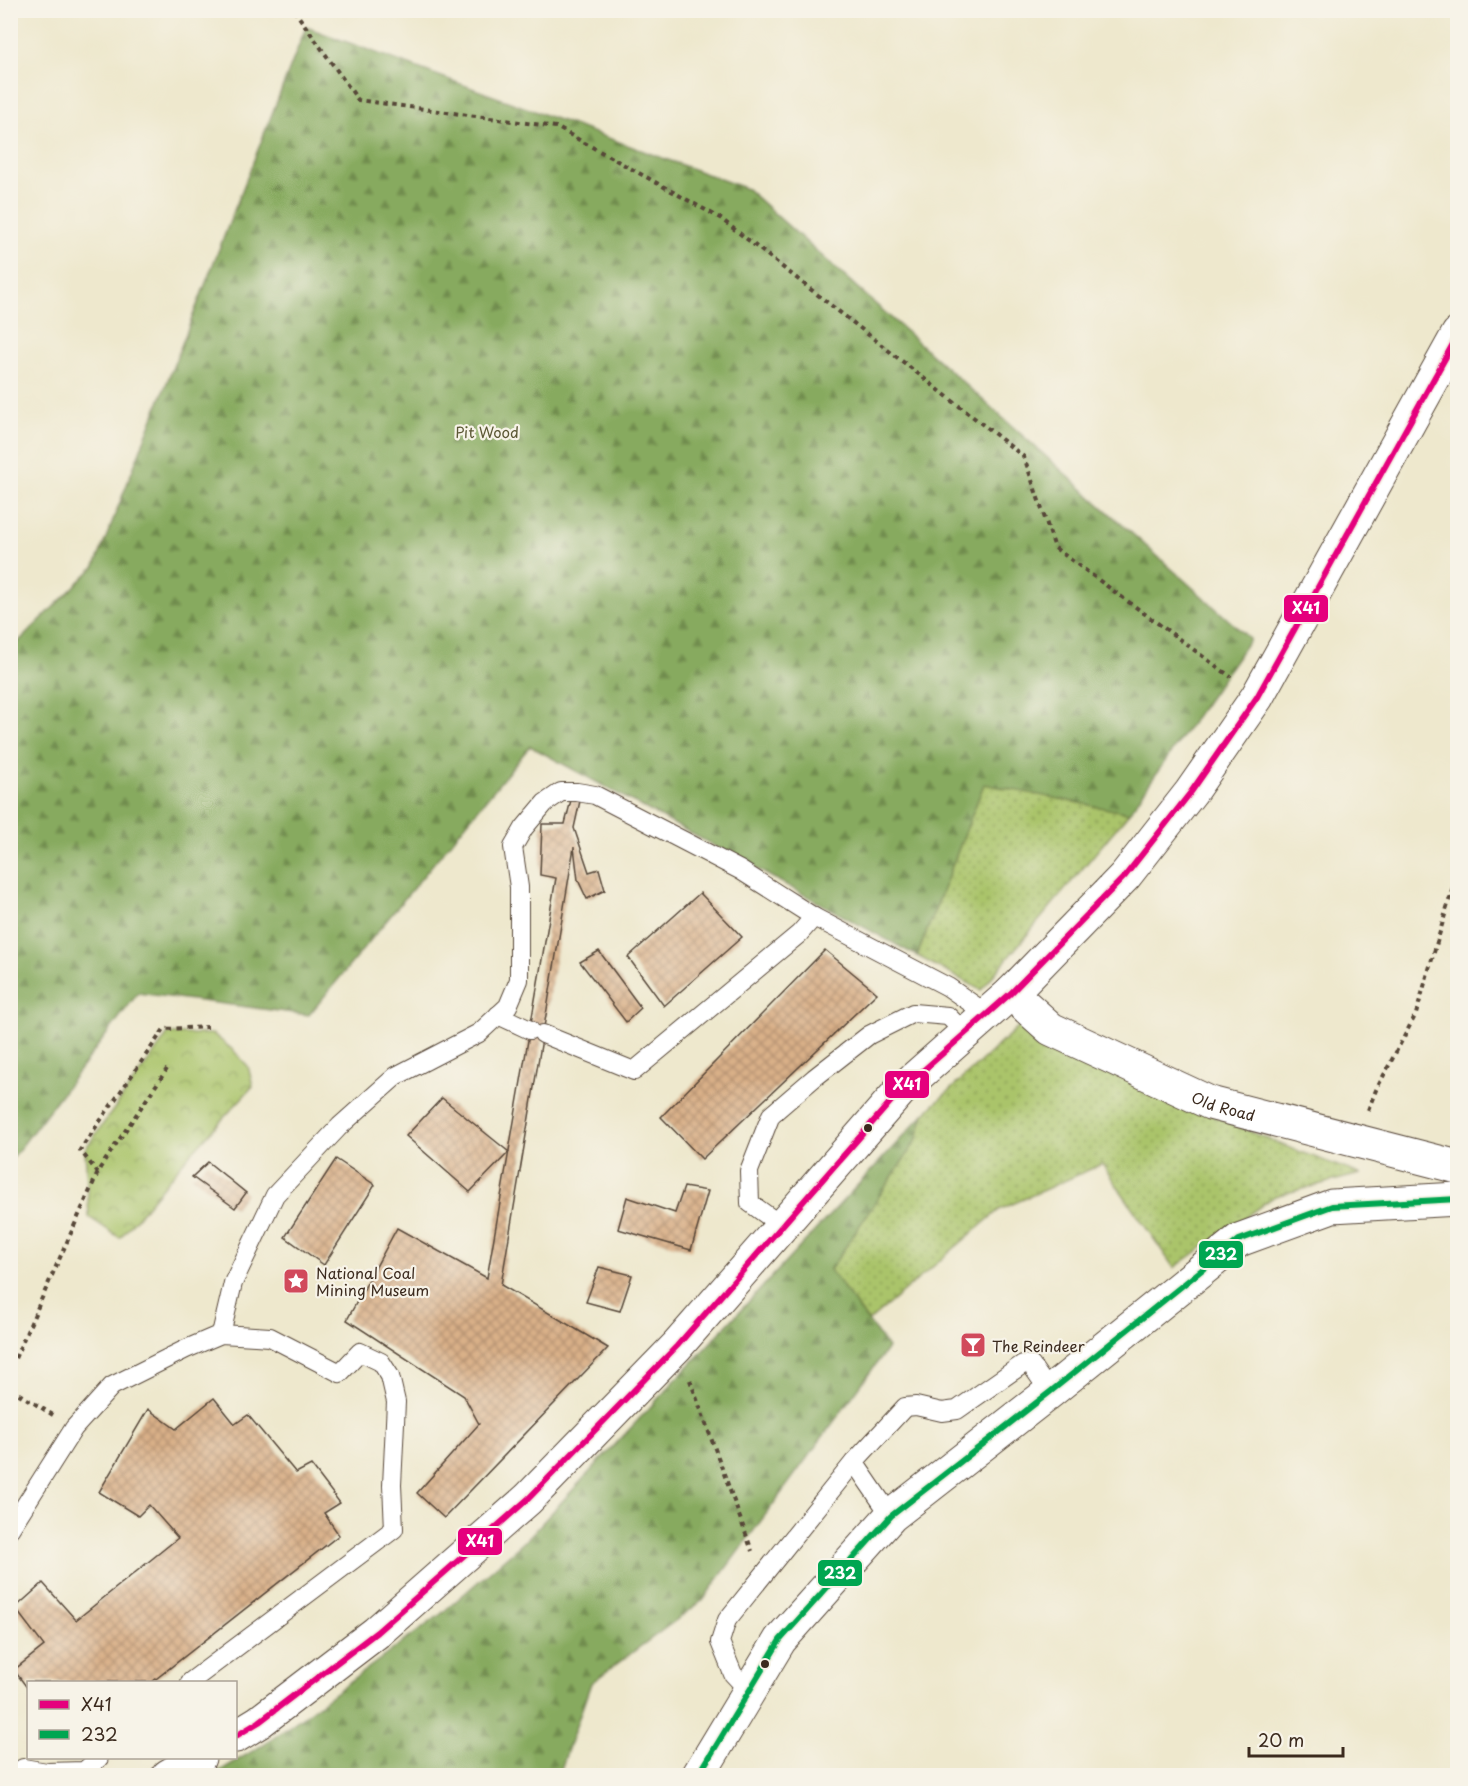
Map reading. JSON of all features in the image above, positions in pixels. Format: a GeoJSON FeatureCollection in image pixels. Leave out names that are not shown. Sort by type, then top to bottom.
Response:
{"type":"FeatureCollection","features":[{"type":"Feature","properties":{"kind":"main road"},"geometry":{"type":"LineString","coordinates":[[237,1735],[259,1722],[377,1632],[528,1499],[677,1346],[900,1091],[988,1014],[1125,876],[1191,792],[1257,697],[1458,334]]}},
{"type":"Feature","properties":{"kind":"main road","name":"Old Road"},"geometry":{"type":"LineString","coordinates":[[988,1014],[1051,1029],[1210,1103],[1458,1167]]}},
{"type":"Feature","properties":{"kind":"main road"},"geometry":{"type":"LineString","coordinates":[[698,1776],[780,1640],[891,1516],[1239,1240],[1332,1206],[1458,1199]]}},
{"type":"Feature","properties":{"kind":"main road"},"geometry":{"type":"LineString","coordinates":[[168,1776],[197,1759]]}},
{"type":"Feature","properties":{"kind":"lane"},"geometry":{"type":"LineString","coordinates":[[221,1334],[233,1283],[275,1195],[340,1126],[396,1076],[479,1033],[508,1006],[519,980],[519,887],[513,847],[524,828],[545,803],[561,792],[595,795],[740,870],[814,917],[948,987],[988,1014]]}},
{"type":"Feature","properties":{"kind":"lane"},"geometry":{"type":"LineString","coordinates":[[498,1015],[634,1071],[799,933],[814,917]]}},
{"type":"Feature","properties":{"kind":"lane"},"geometry":{"type":"LineString","coordinates":[[782,1226],[750,1203],[749,1171],[771,1115],[869,1035],[913,1013],[948,1016],[988,1014]]}},
{"type":"Feature","properties":{"kind":"lane"},"geometry":{"type":"LineString","coordinates":[[10,1529],[74,1428],[112,1386],[186,1349],[221,1334],[270,1337],[340,1373],[360,1352],[381,1362],[390,1376],[396,1402],[392,1485],[394,1528],[193,1681]]}},
{"type":"Feature","properties":{"kind":"lane"},"geometry":{"type":"LineString","coordinates":[[749,1691],[733,1674],[720,1642],[726,1620],[854,1462],[904,1407],[916,1406],[942,1412],[957,1410],[1023,1364],[1031,1365],[1050,1392]]}},
{"type":"Feature","properties":{"kind":"lane"},"geometry":{"type":"LineString","coordinates":[[854,1462],[891,1516]]}},
{"type":"Feature","properties":{"kind":"lane"},"geometry":{"type":"LineString","coordinates":[[11,1776],[22,1768],[47,1772],[84,1771],[98,1759]]}},
{"type":"Feature","properties":{"kind":"path"},"geometry":{"type":"LineString","coordinates":[[294,10],[358,100],[556,127],[720,218],[1024,457],[1054,548],[1257,697]]}},
{"type":"Feature","properties":{"kind":"path"},"geometry":{"type":"LineString","coordinates":[[1357,1142],[1376,1090],[1416,1014],[1458,870]]}},
{"type":"Feature","properties":{"kind":"path"},"geometry":{"type":"LineString","coordinates":[[98,1173],[80,1150],[164,1029],[210,1027]]}},
{"type":"Feature","properties":{"kind":"path"},"geometry":{"type":"LineString","coordinates":[[74,1428],[11,1389],[12,1365],[98,1173],[167,1069]]}},
{"type":"Feature","properties":{"kind":"path"},"geometry":{"type":"LineString","coordinates":[[677,1346],[761,1577]]}},
{"type":"Feature","properties":{"kind":"green space","name":"Pit Wood"},"geometry":{"type":"Polygon","coordinates":[[[306,27],[747,189],[1250,639],[1129,813],[984,784],[917,956],[530,746],[309,1015],[138,993],[11,1160],[11,649],[95,566],[306,27]]]}},
{"type":"Feature","properties":{"kind":"green space"},"geometry":{"type":"Polygon","coordinates":[[[984,783],[1129,813],[981,990],[917,956],[984,783]]]}},
{"type":"Feature","properties":{"kind":"green space"},"geometry":{"type":"Polygon","coordinates":[[[1019,1026],[1049,1045],[1277,1143],[1360,1174],[1275,1196],[1174,1268],[1102,1164],[999,1210],[868,1322],[829,1270],[916,1141],[924,1114],[1019,1026]]]}},
{"type":"Feature","properties":{"kind":"green space"},"geometry":{"type":"Polygon","coordinates":[[[168,1034],[213,1034],[248,1066],[253,1086],[184,1161],[120,1238],[89,1217],[85,1149],[168,1034]]]}},
{"type":"Feature","properties":{"kind":"green space"},"geometry":{"type":"Polygon","coordinates":[[[924,1114],[916,1141],[830,1270],[888,1348],[702,1601],[591,1683],[559,1775],[213,1775],[271,1740],[441,1614],[526,1540],[924,1114]]]}},
{"type":"Feature","properties":{"kind":"building"},"geometry":{"type":"Polygon","coordinates":[[[571,800],[580,801],[574,828],[589,872],[599,869],[605,890],[587,899],[578,880],[574,847],[501,1285],[608,1348],[444,1518],[417,1493],[479,1424],[464,1396],[347,1320],[397,1228],[487,1278],[556,878],[540,875],[542,824],[565,824],[571,800]]]}},
{"type":"Feature","properties":{"kind":"building"},"geometry":{"type":"Polygon","coordinates":[[[700,893],[742,937],[664,1006],[628,957],[700,893]]]}},
{"type":"Feature","properties":{"kind":"building"},"geometry":{"type":"Polygon","coordinates":[[[825,950],[877,993],[702,1159],[661,1117],[825,950]]]}},
{"type":"Feature","properties":{"kind":"building"},"geometry":{"type":"Polygon","coordinates":[[[599,951],[641,1008],[626,1022],[580,962],[599,951]]]}},
{"type":"Feature","properties":{"kind":"building"},"geometry":{"type":"Polygon","coordinates":[[[442,1098],[509,1152],[470,1192],[406,1136],[442,1098]]]}},
{"type":"Feature","properties":{"kind":"building"},"geometry":{"type":"Polygon","coordinates":[[[336,1159],[375,1185],[324,1265],[285,1237],[336,1159]]]}},
{"type":"Feature","properties":{"kind":"building"},"geometry":{"type":"Polygon","coordinates":[[[208,1162],[246,1193],[235,1208],[192,1177],[208,1162]]]}},
{"type":"Feature","properties":{"kind":"building"},"geometry":{"type":"Polygon","coordinates":[[[684,1187],[708,1191],[691,1250],[618,1229],[627,1197],[675,1213],[684,1187]]]}},
{"type":"Feature","properties":{"kind":"building"},"geometry":{"type":"Polygon","coordinates":[[[599,1267],[632,1275],[620,1311],[586,1302],[599,1267]]]}},
{"type":"Feature","properties":{"kind":"building"},"geometry":{"type":"Polygon","coordinates":[[[214,1398],[235,1424],[248,1415],[296,1473],[311,1465],[340,1503],[324,1513],[339,1535],[153,1681],[27,1681],[27,1688],[14,1670],[44,1646],[15,1608],[43,1583],[76,1620],[178,1538],[149,1505],[138,1516],[99,1492],[148,1409],[176,1429],[214,1398]]]}},
{"type":"Feature","properties":{"kind":"transit line","name":"X41"},"geometry":{"type":"LineString","coordinates":[[237,1735],[259,1722],[377,1632],[528,1499],[677,1346],[900,1091],[1011,993],[1125,876],[1191,792],[1257,697],[1458,335]]}},
{"type":"Feature","properties":{"kind":"transit line","name":"232"},"geometry":{"type":"LineString","coordinates":[[698,1776],[780,1640],[891,1516],[1239,1240],[1332,1206],[1458,1199]]}},
{"type":"Feature","properties":{"kind":"place","name":"National Coal Mining Museum"},"geometry":{"type":"Point","coordinates":[296,1281]}},
{"type":"Feature","properties":{"kind":"place","name":"The Reindeer"},"geometry":{"type":"Point","coordinates":[973,1345]}}]}
